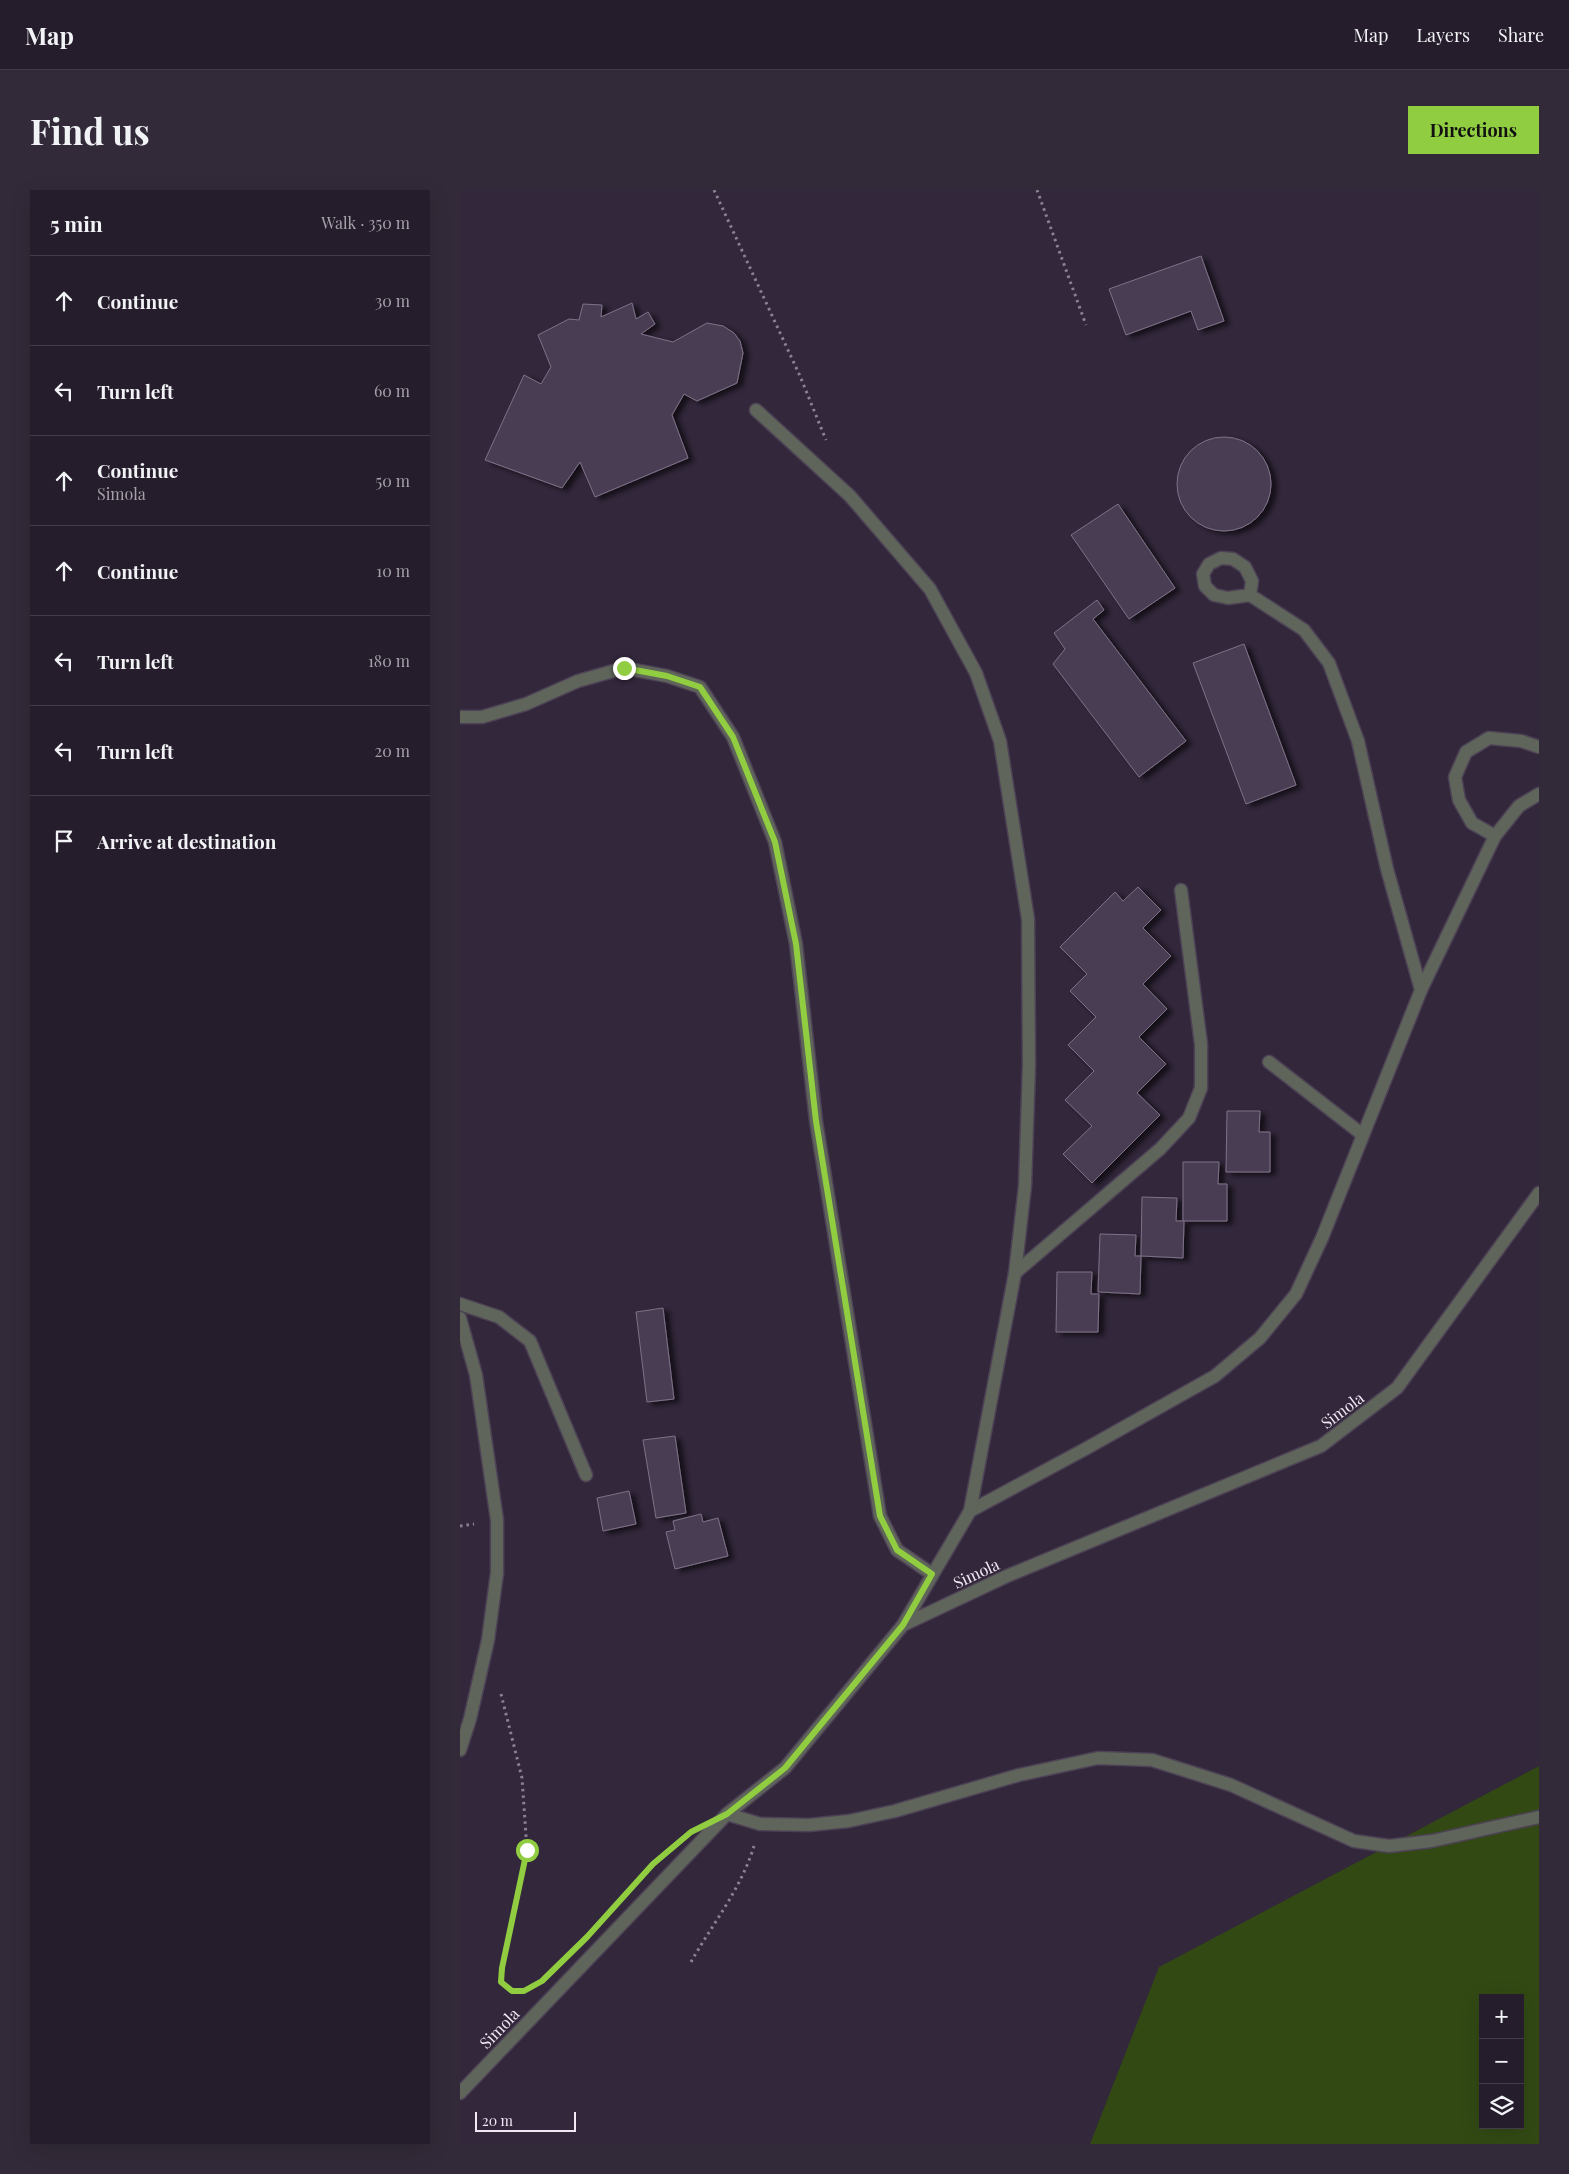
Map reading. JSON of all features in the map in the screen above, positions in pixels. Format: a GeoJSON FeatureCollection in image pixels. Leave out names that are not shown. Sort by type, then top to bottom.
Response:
{"type":"FeatureCollection","features":[{"type":"Feature","properties":{"kind":"street"},"geometry":{"type":"LineString","coordinates":[[756,410],[850,496],[930,589],[976,673],[1000,741],[1028,919],[1029,1065],[1026,1177],[1016,1273],[970,1511],[903,1625]]}},
{"type":"Feature","properties":{"kind":"street"},"geometry":{"type":"LineString","coordinates":[[1250,595],[1304,630],[1329,663],[1358,741],[1387,869],[1421,990]]}},
{"type":"Feature","properties":{"kind":"street"},"geometry":{"type":"LineString","coordinates":[[460,717],[482,717],[526,704],[578,681],[624,668],[667,676],[700,687],[733,737],[775,842],[796,944],[816,1121],[880,1516],[897,1550],[932,1574]]}},
{"type":"Feature","properties":{"kind":"street"},"geometry":{"type":"LineString","coordinates":[[1495,836],[1472,823],[1459,800],[1455,777],[1466,752],[1488,738],[1521,741],[1539,747]]}},
{"type":"Feature","properties":{"kind":"street"},"geometry":{"type":"LineString","coordinates":[[970,1511],[1095,1444],[1215,1376],[1260,1338],[1296,1294],[1322,1238],[1421,990],[1495,836],[1519,806],[1539,794]]}},
{"type":"Feature","properties":{"kind":"street"},"geometry":{"type":"LineString","coordinates":[[1016,1273],[1160,1149],[1189,1118],[1201,1088],[1201,1044],[1181,890]]}},
{"type":"Feature","properties":{"kind":"street"},"geometry":{"type":"LineString","coordinates":[[1269,1062],[1363,1135]]}},
{"type":"Feature","properties":{"kind":"street","name":"Simola"},"geometry":{"type":"LineString","coordinates":[[460,2093],[727,1814],[785,1768],[903,1625],[1007,1576],[1321,1446],[1397,1388],[1539,1192]]}},
{"type":"Feature","properties":{"kind":"street"},"geometry":{"type":"LineString","coordinates":[[460,1304],[499,1317],[530,1341],[586,1475]]}},
{"type":"Feature","properties":{"kind":"street"},"geometry":{"type":"LineString","coordinates":[[460,1318],[476,1375],[497,1520],[497,1573],[488,1640],[470,1719],[460,1750]]}},
{"type":"Feature","properties":{"kind":"street"},"geometry":{"type":"LineString","coordinates":[[727,1814],[760,1824],[809,1825],[849,1821],[1019,1775],[1098,1758],[1152,1760],[1231,1785],[1354,1841],[1389,1846],[1432,1841],[1539,1817]]}},
{"type":"Feature","properties":{"kind":"path"},"geometry":{"type":"LineString","coordinates":[[714,190],[800,376],[827,440]]}},
{"type":"Feature","properties":{"kind":"path"},"geometry":{"type":"LineString","coordinates":[[1037,190],[1086,325]]}},
{"type":"Feature","properties":{"kind":"path"},"geometry":{"type":"LineString","coordinates":[[499,1686],[522,1778],[527,1850],[502,1968],[501,1982],[512,1991],[524,1991],[530,1988]]}},
{"type":"Feature","properties":{"kind":"path"},"geometry":{"type":"LineString","coordinates":[[691,1962],[716,1918],[739,1886],[748,1866],[760,1824]]}},
{"type":"Feature","properties":{"kind":"green space"},"geometry":{"type":"Polygon","coordinates":[[[1539,1766],[1539,2144],[1090,2144],[1159,1967],[1539,1766]]]}},
{"type":"Feature","properties":{"kind":"building"},"geometry":{"type":"Polygon","coordinates":[[[1201,256],[1224,321],[1198,330],[1191,311],[1126,335],[1109,289],[1201,256]]]}},
{"type":"Feature","properties":{"kind":"building"},"geometry":{"type":"Polygon","coordinates":[[[632,303],[636,319],[648,312],[655,324],[641,334],[673,342],[707,323],[723,326],[734,333],[740,341],[743,353],[737,383],[697,401],[684,394],[672,415],[688,458],[595,497],[580,462],[562,488],[485,460],[524,375],[541,384],[551,367],[538,335],[569,319],[579,320],[583,304],[602,305],[601,317],[632,303]]]}},
{"type":"Feature","properties":{"kind":"building"},"geometry":{"type":"Polygon","coordinates":[[[1224,437],[1242,441],[1257,451],[1267,466],[1271,484],[1267,502],[1257,517],[1242,527],[1224,531],[1206,527],[1191,517],[1181,502],[1177,484],[1181,466],[1191,451],[1206,441],[1224,437]]]}},
{"type":"Feature","properties":{"kind":"building"},"geometry":{"type":"Polygon","coordinates":[[[1118,504],[1175,588],[1129,619],[1071,535],[1118,504]]]}},
{"type":"Feature","properties":{"kind":"building"},"geometry":{"type":"Polygon","coordinates":[[[1097,600],[1104,610],[1093,619],[1186,741],[1139,777],[1053,664],[1065,649],[1054,633],[1097,600]]]}},
{"type":"Feature","properties":{"kind":"building"},"geometry":{"type":"Polygon","coordinates":[[[1244,644],[1296,785],[1246,804],[1193,663],[1244,644]]]}},
{"type":"Feature","properties":{"kind":"building"},"geometry":{"type":"Polygon","coordinates":[[[1138,887],[1161,910],[1143,928],[1171,956],[1143,984],[1167,1009],[1139,1037],[1166,1064],[1137,1093],[1160,1115],[1092,1183],[1063,1154],[1092,1126],[1065,1100],[1094,1071],[1068,1045],[1096,1017],[1070,991],[1087,974],[1060,947],[1115,892],[1123,901],[1138,887]]]}},
{"type":"Feature","properties":{"kind":"building"},"geometry":{"type":"Polygon","coordinates":[[[1227,1111],[1260,1111],[1259,1132],[1270,1132],[1270,1172],[1226,1172],[1227,1111]]]}},
{"type":"Feature","properties":{"kind":"building"},"geometry":{"type":"Polygon","coordinates":[[[1183,1162],[1219,1162],[1218,1184],[1227,1184],[1227,1221],[1183,1221],[1183,1162]]]}},
{"type":"Feature","properties":{"kind":"building"},"geometry":{"type":"Polygon","coordinates":[[[1142,1197],[1177,1198],[1176,1221],[1184,1221],[1183,1258],[1141,1256],[1142,1197]]]}},
{"type":"Feature","properties":{"kind":"building"},"geometry":{"type":"Polygon","coordinates":[[[1100,1234],[1136,1235],[1135,1256],[1141,1256],[1140,1294],[1098,1292],[1100,1234]]]}},
{"type":"Feature","properties":{"kind":"building"},"geometry":{"type":"Polygon","coordinates":[[[1057,1272],[1092,1272],[1091,1294],[1099,1294],[1098,1332],[1056,1332],[1057,1272]]]}},
{"type":"Feature","properties":{"kind":"building"},"geometry":{"type":"Polygon","coordinates":[[[663,1308],[674,1399],[647,1402],[636,1312],[663,1308]]]}},
{"type":"Feature","properties":{"kind":"building"},"geometry":{"type":"Polygon","coordinates":[[[675,1436],[686,1513],[656,1518],[643,1440],[675,1436]]]}},
{"type":"Feature","properties":{"kind":"building"},"geometry":{"type":"Polygon","coordinates":[[[629,1491],[636,1524],[603,1531],[597,1498],[629,1491]]]}},
{"type":"Feature","properties":{"kind":"building"},"geometry":{"type":"Polygon","coordinates":[[[701,1514],[703,1522],[718,1518],[728,1556],[675,1569],[666,1532],[675,1530],[673,1521],[701,1514]]]}},
{"type":"Feature","properties":{"kind":"route"},"geometry":{"type":"LineString","coordinates":[[527,1850],[515,1901],[511,1935],[502,1968],[501,1982],[512,1991],[524,1991],[542,1981],[587,1937],[653,1864],[691,1832],[727,1814],[785,1768],[903,1625],[932,1574],[897,1550],[880,1516],[816,1121],[796,944],[775,842],[733,737],[700,687],[667,676],[624,668]]}}]}
